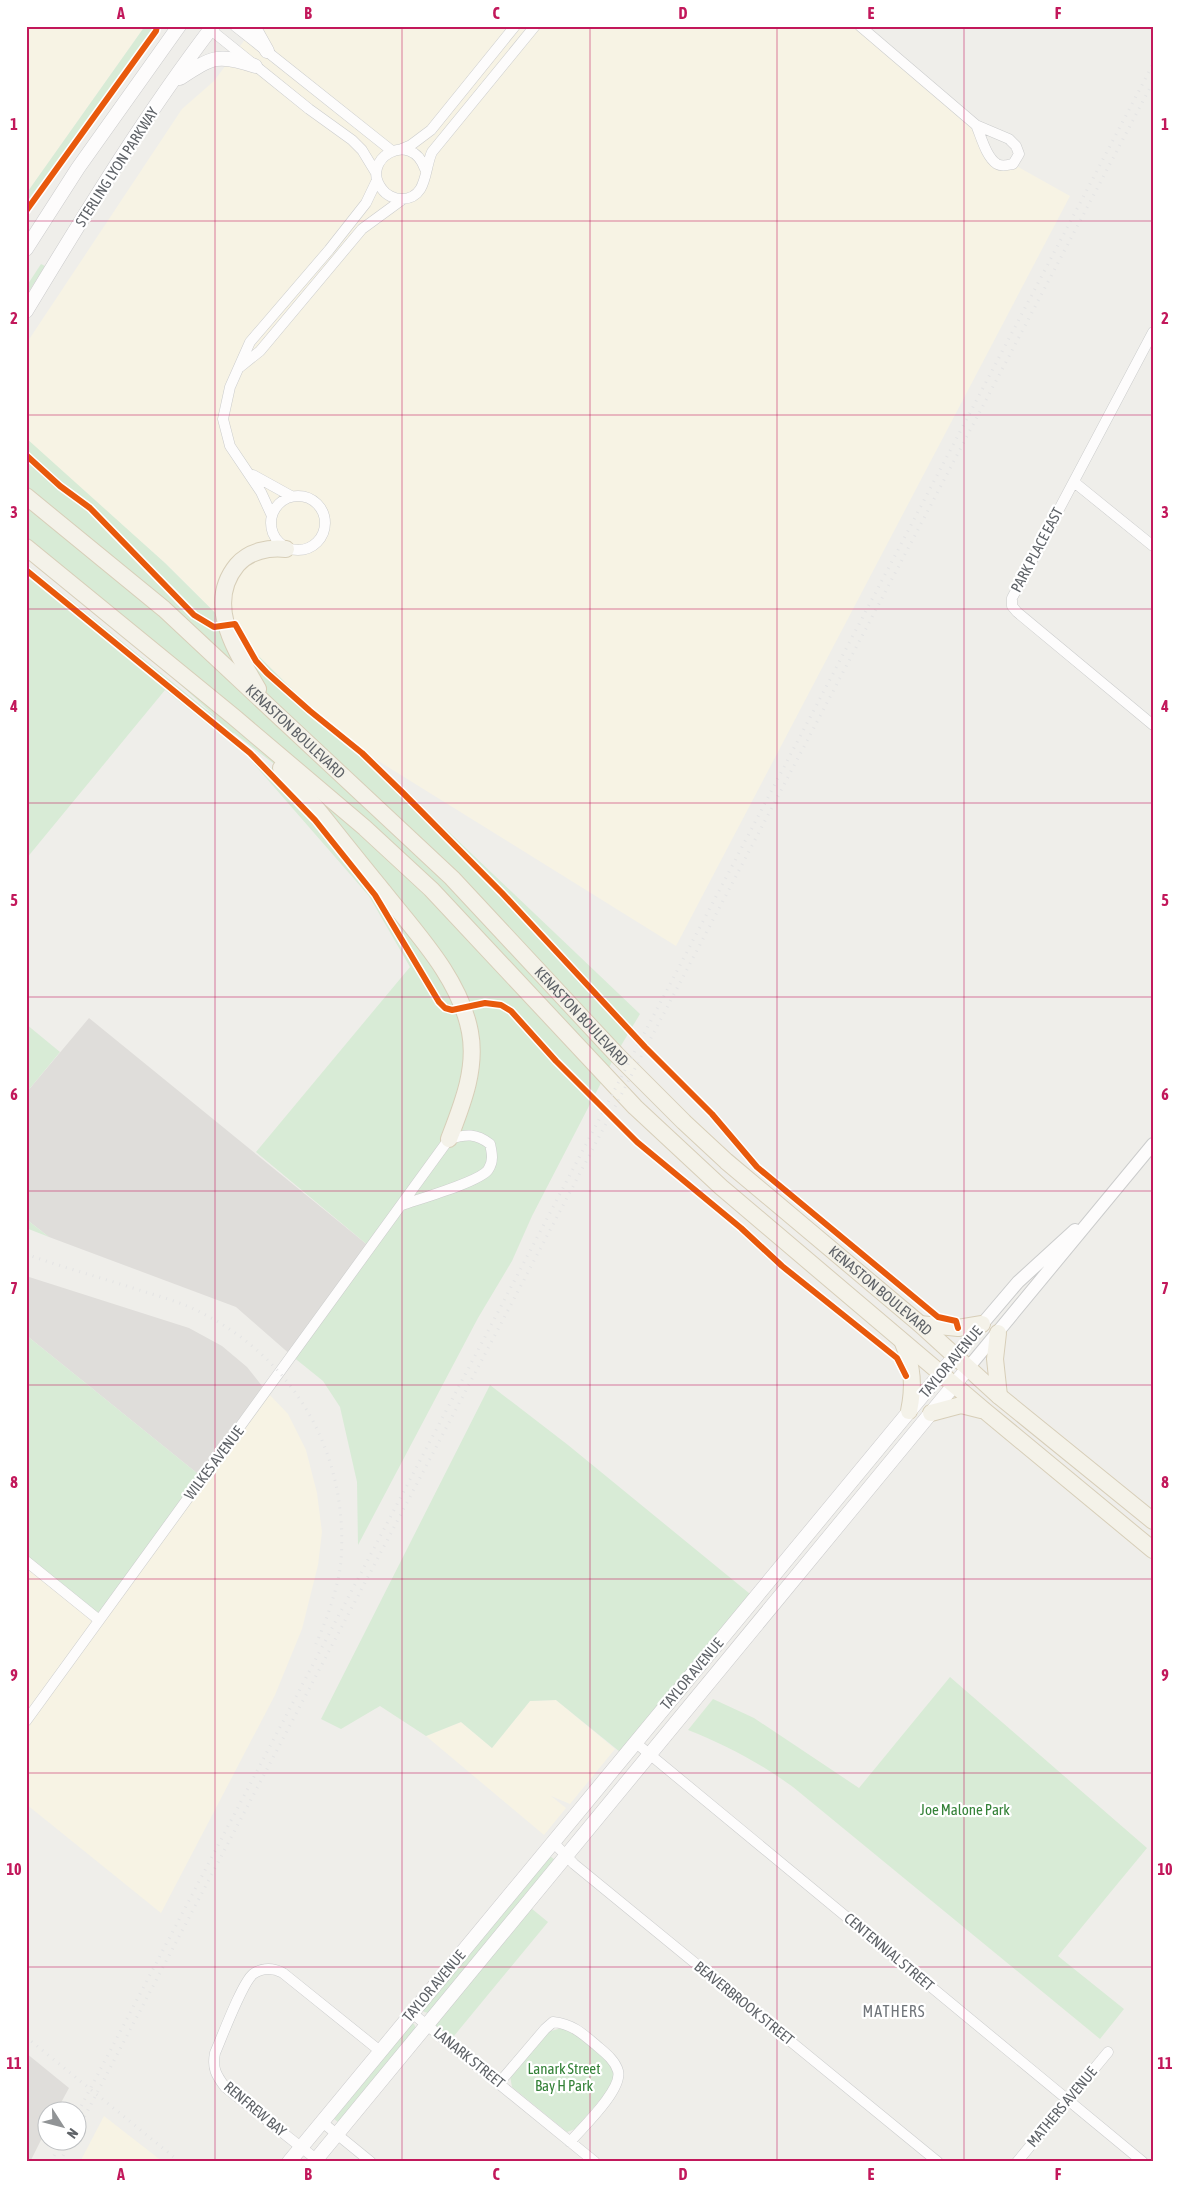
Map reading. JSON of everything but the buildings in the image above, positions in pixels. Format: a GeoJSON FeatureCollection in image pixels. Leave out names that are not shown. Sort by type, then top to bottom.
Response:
{"type":"FeatureCollection","features":[{"type":"Feature","properties":{"kind":"main road"},"geometry":{"type":"LineString","coordinates":[[153,61],[165,34],[166,26]]}},
{"type":"Feature","properties":{"kind":"main road","name":"STERLING LYON PARKWAY"},"geometry":{"type":"LineString","coordinates":[[26,249],[78,168],[179,26]]}},
{"type":"Feature","properties":{"kind":"main road"},"geometry":{"type":"LineString","coordinates":[[253,26],[267,51]]}},
{"type":"Feature","properties":{"kind":"main road","name":"STERLING LYON PARKWAY"},"geometry":{"type":"LineString","coordinates":[[26,311],[107,180],[170,84],[210,28]]}},
{"type":"Feature","properties":{"kind":"main road"},"geometry":{"type":"LineString","coordinates":[[170,84],[200,64],[214,59],[230,58],[255,66]]}},
{"type":"Feature","properties":{"kind":"main road","name":"KENASTON BOULEVARD"},"geometry":{"type":"LineString","coordinates":[[26,496],[164,609],[452,878],[616,1054],[684,1122],[797,1222],[920,1324],[999,1396],[1153,1522]]}},
{"type":"Feature","properties":{"kind":"main road","name":"KENASTON BOULEVARD"},"geometry":{"type":"LineString","coordinates":[[26,547],[366,828],[431,889],[535,998],[604,1075],[672,1142],[761,1223],[1153,1550]]}},
{"type":"Feature","properties":{"kind":"main road"},"geometry":{"type":"LineString","coordinates":[[267,704],[239,656],[226,625],[222,595],[228,575],[241,560],[258,551],[272,547],[286,549]]}},
{"type":"Feature","properties":{"kind":"main road"},"geometry":{"type":"LineString","coordinates":[[234,717],[297,784],[424,942],[445,974],[463,1008],[470,1033],[472,1058],[465,1100],[449,1139]]}},
{"type":"Feature","properties":{"kind":"main road"},"geometry":{"type":"LineString","coordinates":[[920,1324],[958,1328],[982,1324]]}},
{"type":"Feature","properties":{"kind":"main road"},"geometry":{"type":"LineString","coordinates":[[998,1333],[995,1359],[999,1396]]}},
{"type":"Feature","properties":{"kind":"main road"},"geometry":{"type":"LineString","coordinates":[[902,1341],[909,1357],[912,1376],[912,1397],[909,1412]]}},
{"type":"Feature","properties":{"kind":"main road","name":"TAYLOR AVENUE"},"geometry":{"type":"LineString","coordinates":[[289,2162],[955,1356]]}},
{"type":"Feature","properties":{"kind":"main road","name":"TAYLOR AVENUE"},"geometry":{"type":"LineString","coordinates":[[315,2161],[968,1368]]}},
{"type":"Feature","properties":{"kind":"main road"},"geometry":{"type":"LineString","coordinates":[[931,1414],[961,1405],[985,1411]]}},
{"type":"Feature","properties":{"kind":"street"},"geometry":{"type":"LineString","coordinates":[[235,26],[395,150],[413,152],[419,157],[425,169]]}},
{"type":"Feature","properties":{"kind":"street"},"geometry":{"type":"LineString","coordinates":[[250,473],[272,516],[273,533],[277,541],[286,549],[302,551],[311,548],[318,542],[324,535],[326,526],[325,516],[315,501],[307,497],[291,496],[250,473],[240,464],[230,446],[223,419],[230,388],[237,369],[250,342],[334,243],[366,202],[377,177],[381,160],[395,150],[411,145],[431,130],[515,26]]}},
{"type":"Feature","properties":{"kind":"street"},"geometry":{"type":"LineString","coordinates":[[237,369],[260,352],[362,229],[403,199],[411,197],[423,186],[425,169],[432,152],[535,26]]}},
{"type":"Feature","properties":{"kind":"street"},"geometry":{"type":"LineString","coordinates":[[860,26],[976,125],[1008,139],[1016,146],[1019,154],[1013,164],[1005,166],[997,164],[988,152],[976,125]]}},
{"type":"Feature","properties":{"kind":"street"},"geometry":{"type":"LineString","coordinates":[[210,28],[309,109],[352,140],[362,150],[384,192],[403,199]]}},
{"type":"Feature","properties":{"kind":"street","name":"PARK PLACE EAST"},"geometry":{"type":"LineString","coordinates":[[1153,332],[1149,351],[1074,482],[1012,598],[1012,606],[1017,612],[1153,725]]}},
{"type":"Feature","properties":{"kind":"street"},"geometry":{"type":"LineString","coordinates":[[1074,482],[1153,546]]}},
{"type":"Feature","properties":{"kind":"street"},"geometry":{"type":"LineString","coordinates":[[272,516],[276,508],[291,496]]}},
{"type":"Feature","properties":{"kind":"street"},"geometry":{"type":"LineString","coordinates":[[402,1205],[482,1176],[489,1169],[493,1156],[490,1144],[483,1138],[470,1134],[449,1139]]}},
{"type":"Feature","properties":{"kind":"street","name":"WILKES AVENUE"},"geometry":{"type":"LineString","coordinates":[[26,1721],[449,1139]]}},
{"type":"Feature","properties":{"kind":"street","name":"TAYLOR AVENUE"},"geometry":{"type":"LineString","coordinates":[[968,1368],[1153,1144]]}},
{"type":"Feature","properties":{"kind":"street","name":"TAYLOR AVENUE"},"geometry":{"type":"LineString","coordinates":[[955,1356],[1018,1282],[1109,1198]]}},
{"type":"Feature","properties":{"kind":"street"},"geometry":{"type":"LineString","coordinates":[[26,1561],[99,1620]]}},
{"type":"Feature","properties":{"kind":"street","name":"CENTENNIAL STREET"},"geometry":{"type":"LineString","coordinates":[[636,1743],[1143,2162]]}},
{"type":"Feature","properties":{"kind":"street","name":"BEAVERBROOK STREET"},"geometry":{"type":"LineString","coordinates":[[553,1842],[566,1856],[938,2162]]}},
{"type":"Feature","properties":{"kind":"street","name":"RENFREW BAY"},"geometry":{"type":"LineString","coordinates":[[315,2161],[301,2147],[225,2087],[216,2075],[213,2064],[215,2053],[245,1985],[253,1974],[275,1969],[283,1973],[380,2051]]}},
{"type":"Feature","properties":{"kind":"street","name":"LANARK STREET"},"geometry":{"type":"LineString","coordinates":[[412,2012],[595,2162]]}},
{"type":"Feature","properties":{"kind":"street"},"geometry":{"type":"LineString","coordinates":[[499,2083],[545,2028],[553,2022],[565,2023],[576,2029],[610,2058],[618,2069],[619,2078],[614,2090],[570,2142]]}},
{"type":"Feature","properties":{"kind":"street","name":"MATHERS AVENUE"},"geometry":{"type":"LineString","coordinates":[[1017,2162],[1108,2052]]}},
{"type":"Feature","properties":{"kind":"street"},"geometry":{"type":"LineString","coordinates":[[322,2122],[371,2162]]}},
{"type":"Feature","properties":{"kind":"shaded area"},"geometry":{"type":"Polygon","coordinates":[[[26,26],[145,26],[26,194],[26,26]]]}},
{"type":"Feature","properties":{"kind":"shaded area"},"geometry":{"type":"Polygon","coordinates":[[[255,26],[860,26],[976,125],[997,164],[1013,164],[1070,196],[676,946],[367,754],[312,709],[165,563],[26,440],[26,344],[182,109],[214,81],[255,26]]]}},
{"type":"Feature","properties":{"kind":"shaded area"},"geometry":{"type":"Polygon","coordinates":[[[89,1018],[370,1247],[292,1356],[236,1307],[49,1237],[26,1219],[26,1093],[89,1018]]]}},
{"type":"Feature","properties":{"kind":"shaded area"},"geometry":{"type":"Polygon","coordinates":[[[26,1276],[189,1328],[222,1346],[247,1367],[266,1391],[203,1478],[26,1335],[26,1276]]]}},
{"type":"Feature","properties":{"kind":"shaded area"},"geometry":{"type":"Polygon","coordinates":[[[266,1391],[288,1414],[306,1450],[317,1493],[322,1532],[318,1565],[302,1629],[275,1695],[161,1913],[26,1804],[26,1561],[99,1620],[266,1391]]]}},
{"type":"Feature","properties":{"kind":"shaded area"},"geometry":{"type":"Polygon","coordinates":[[[556,1700],[615,1749],[570,1804],[551,1796],[566,1808],[544,1835],[426,1736],[461,1722],[492,1748],[530,1701],[556,1700]]]}},
{"type":"Feature","properties":{"kind":"shaded area"},"geometry":{"type":"Polygon","coordinates":[[[26,2053],[69,2088],[62,2100],[38,2100],[38,2146],[30,2162],[26,2162],[26,2053]]]}},
{"type":"Feature","properties":{"kind":"shaded area"},"geometry":{"type":"Polygon","coordinates":[[[104,2116],[163,2162],[80,2162],[88,2150],[104,2116]]]}},
{"type":"Feature","properties":{"kind":"green space"},"geometry":{"type":"Polygon","coordinates":[[[145,26],[155,26],[150,36],[54,169],[49,183],[26,218],[26,194],[145,26]]]}},
{"type":"Feature","properties":{"kind":"green space"},"geometry":{"type":"Polygon","coordinates":[[[41,264],[45,266],[26,296],[26,287],[41,264]]]}},
{"type":"Feature","properties":{"kind":"green space"},"geometry":{"type":"Polygon","coordinates":[[[26,438],[165,563],[312,709],[367,754],[640,1014],[616,1054],[532,1216],[512,1261],[478,1318],[358,1545],[357,1482],[340,1407],[323,1381],[292,1356],[403,1204],[370,1247],[256,1152],[410,967],[369,896],[247,756],[165,690],[26,859],[26,564],[219,720],[65,578],[26,547],[26,438]],[[234,733],[292,787],[317,801],[321,800],[234,733]]]}},
{"type":"Feature","properties":{"kind":"green space"},"geometry":{"type":"Polygon","coordinates":[[[26,1024],[60,1052],[26,1093],[26,1024]]]}},
{"type":"Feature","properties":{"kind":"green space"},"geometry":{"type":"Polygon","coordinates":[[[26,1219],[49,1237],[26,1228],[26,1219]]]}},
{"type":"Feature","properties":{"kind":"green space"},"geometry":{"type":"Polygon","coordinates":[[[26,1335],[203,1478],[99,1620],[26,1561],[26,1335]]]}},
{"type":"Feature","properties":{"kind":"green space"},"geometry":{"type":"Polygon","coordinates":[[[490,1385],[568,1445],[755,1598],[625,1756],[556,1700],[530,1701],[492,1748],[461,1722],[426,1736],[380,1706],[341,1729],[321,1719],[490,1385]]]}},
{"type":"Feature","properties":{"kind":"green space","name":"Joe Malone Park"},"geometry":{"type":"Polygon","coordinates":[[[950,1677],[1147,1848],[1058,1956],[1124,2009],[1100,2039],[793,1787],[742,1755],[688,1730],[713,1699],[754,1718],[859,1788],[950,1677]]]}},
{"type":"Feature","properties":{"kind":"green space"},"geometry":{"type":"Polygon","coordinates":[[[550,1856],[555,1860],[429,2013],[424,2012],[423,2010],[550,1856]]]}},
{"type":"Feature","properties":{"kind":"green space"},"geometry":{"type":"Polygon","coordinates":[[[526,1904],[548,1922],[449,2042],[427,2024],[526,1904]]]}},
{"type":"Feature","properties":{"kind":"green space"},"geometry":{"type":"Polygon","coordinates":[[[411,2024],[414,2024],[416,2029],[338,2122],[334,2119],[411,2024]]]}},
{"type":"Feature","properties":{"kind":"green space","name":"Lanark Street Bay H Park"},"geometry":{"type":"Polygon","coordinates":[[[562,2028],[576,2035],[608,2061],[614,2073],[611,2087],[575,2129],[567,2132],[512,2087],[510,2076],[547,2032],[562,2028]]]}},
{"type":"Feature","properties":{"kind":"railway"},"geometry":{"type":"LineString","coordinates":[[84,2100],[1153,64]]}},
{"type":"Feature","properties":{"kind":"railway"},"geometry":{"type":"LineString","coordinates":[[88,2110],[1153,82]]}},
{"type":"Feature","properties":{"kind":"railway"},"geometry":{"type":"LineString","coordinates":[[26,1254],[172,1300],[202,1313],[235,1333],[264,1357],[289,1385],[310,1415],[325,1449],[336,1484],[341,1522],[341,1561],[335,1593],[316,1644]]}},
{"type":"Feature","properties":{"kind":"railway"},"geometry":{"type":"LineString","coordinates":[[26,2037],[180,2162]]}},
{"type":"Feature","properties":{"kind":"railway"},"geometry":{"type":"LineString","coordinates":[[51,2162],[57,2150]]}},
{"type":"Feature","properties":{"kind":"railway"},"geometry":{"type":"LineString","coordinates":[[60,2162],[66,2150]]}},
{"type":"Feature","properties":{"kind":"cycle path"},"geometry":{"type":"LineString","coordinates":[[26,211],[156,31],[157,26]]}},
{"type":"Feature","properties":{"kind":"cycle path"},"geometry":{"type":"LineString","coordinates":[[26,455],[60,486],[90,508],[194,615],[214,627],[235,624],[256,661],[267,673],[362,753],[403,793],[502,893],[645,1047],[712,1114],[757,1167],[938,1317],[956,1321],[958,1328]]}},
{"type":"Feature","properties":{"kind":"cycle path"},"geometry":{"type":"LineString","coordinates":[[26,570],[250,753],[315,820],[375,895],[439,1002],[445,1008],[452,1010],[485,1003],[501,1005],[511,1011],[556,1061],[637,1142],[741,1228],[782,1266],[897,1358],[906,1376]]}},
{"type":"Feature","properties":{"kind":"district","name":"MATHERS"},"geometry":{"type":"Point","coordinates":[894,2011]}}]}
